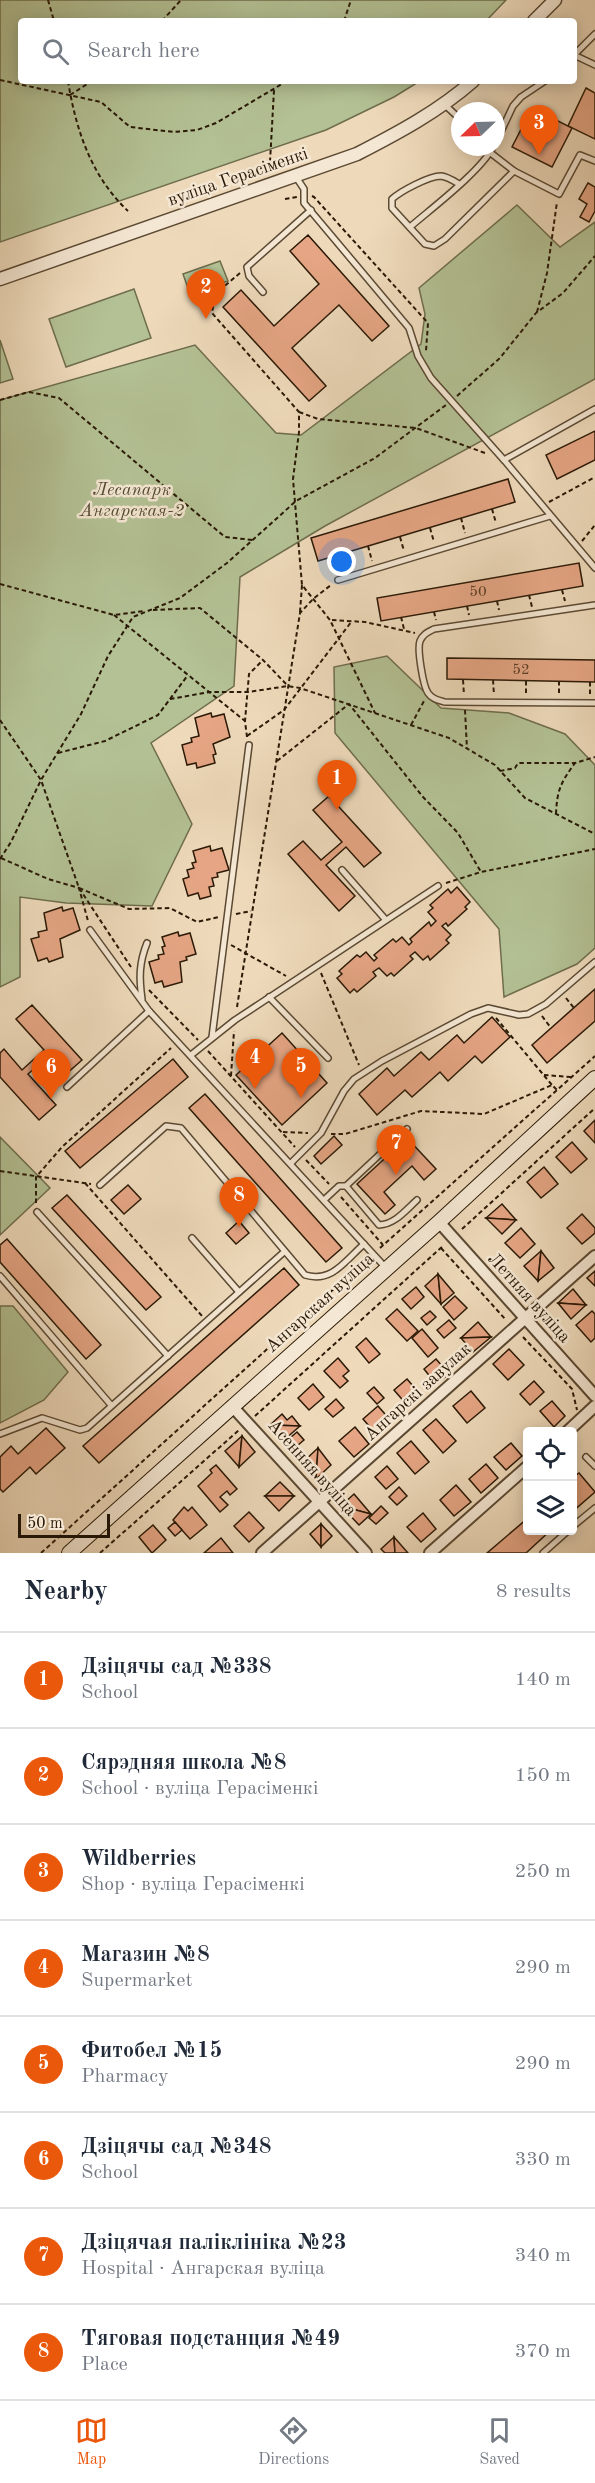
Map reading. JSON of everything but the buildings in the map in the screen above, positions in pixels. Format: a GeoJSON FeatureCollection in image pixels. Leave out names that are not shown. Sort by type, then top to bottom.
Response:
{"type":"FeatureCollection","features":[{"type":"Feature","properties":{"kind":"main road","name":"Ангарская вуліца"},"geometry":{"type":"LineString","coordinates":[[69,1553],[595,1078]]}},
{"type":"Feature","properties":{"kind":"street"},"geometry":{"type":"LineString","coordinates":[[537,18],[555,0]]}},
{"type":"Feature","properties":{"kind":"street","name":"вуліца Герасіменкі"},"geometry":{"type":"LineString","coordinates":[[0,279],[357,154],[401,131],[444,104],[469,84]]}},
{"type":"Feature","properties":{"kind":"street","name":"Летняя вуліца"},"geometry":{"type":"LineString","coordinates":[[438,1222],[595,1396]]}},
{"type":"Feature","properties":{"kind":"street","name":"Ангарскі завулак"},"geometry":{"type":"LineString","coordinates":[[262,1553],[595,1256]]}},
{"type":"Feature","properties":{"kind":"street","name":"Асенняя вуліца"},"geometry":{"type":"LineString","coordinates":[[232,1406],[366,1553]]}},
{"type":"Feature","properties":{"kind":"street"},"geometry":{"type":"LineString","coordinates":[[571,1427],[595,1406]]}},
{"type":"Feature","properties":{"kind":"street"},"geometry":{"type":"LineString","coordinates":[[430,1553],[523,1470]]}},
{"type":"Feature","properties":{"kind":"lane"},"geometry":{"type":"LineString","coordinates":[[577,51],[595,34]]}},
{"type":"Feature","properties":{"kind":"lane"},"geometry":{"type":"LineString","coordinates":[[577,56],[595,65]]}},
{"type":"Feature","properties":{"kind":"lane"},"geometry":{"type":"LineString","coordinates":[[505,123],[513,106],[521,97],[540,84]]}},
{"type":"Feature","properties":{"kind":"lane"},"geometry":{"type":"LineString","coordinates":[[444,104],[451,111]]}},
{"type":"Feature","properties":{"kind":"lane"},"geometry":{"type":"LineString","coordinates":[[493,156],[514,171],[559,194],[580,155],[595,161]]}},
{"type":"Feature","properties":{"kind":"lane"},"geometry":{"type":"LineString","coordinates":[[410,227],[488,156]]}},
{"type":"Feature","properties":{"kind":"lane"},"geometry":{"type":"LineString","coordinates":[[459,184],[441,176],[431,178],[392,199],[393,208],[426,244],[434,246],[445,239],[514,171]]}},
{"type":"Feature","properties":{"kind":"lane"},"geometry":{"type":"LineString","coordinates":[[296,177],[305,196],[304,203],[409,328],[431,378],[595,568]]}},
{"type":"Feature","properties":{"kind":"lane"},"geometry":{"type":"LineString","coordinates":[[262,292],[249,276],[247,267],[311,210]]}},
{"type":"Feature","properties":{"kind":"lane"},"geometry":{"type":"LineString","coordinates":[[504,460],[595,409]]}},
{"type":"Feature","properties":{"kind":"lane"},"geometry":{"type":"LineString","coordinates":[[340,579],[550,516]]}},
{"type":"Feature","properties":{"kind":"lane"},"geometry":{"type":"LineString","coordinates":[[593,703],[464,700],[445,702],[435,700],[428,693],[424,684],[418,644],[424,634],[434,629],[595,605]]}},
{"type":"Feature","properties":{"kind":"lane"},"geometry":{"type":"LineString","coordinates":[[212,1037],[249,746]]}},
{"type":"Feature","properties":{"kind":"lane"},"geometry":{"type":"LineString","coordinates":[[342,870],[385,919]]}},
{"type":"Feature","properties":{"kind":"lane"},"geometry":{"type":"LineString","coordinates":[[190,1055],[235,1020],[438,886]]}},
{"type":"Feature","properties":{"kind":"lane"},"geometry":{"type":"LineString","coordinates":[[90,930],[149,1011],[386,1268]]}},
{"type":"Feature","properties":{"kind":"lane"},"geometry":{"type":"LineString","coordinates":[[142,1002],[139,980],[140,960],[147,943]]}},
{"type":"Feature","properties":{"kind":"lane"},"geometry":{"type":"LineString","coordinates":[[291,1164],[321,1133],[344,1091],[362,1073],[471,1014],[488,1008],[519,1015],[528,1014],[561,992],[595,962]]}},
{"type":"Feature","properties":{"kind":"lane"},"geometry":{"type":"LineString","coordinates":[[269,997],[328,1058]]}},
{"type":"Feature","properties":{"kind":"lane"},"geometry":{"type":"LineString","coordinates":[[67,1087],[149,1011]]}},
{"type":"Feature","properties":{"kind":"lane"},"geometry":{"type":"LineString","coordinates":[[100,1185],[166,1126],[174,1126],[181,1128],[305,1275],[317,1278],[330,1275],[364,1244]]}},
{"type":"Feature","properties":{"kind":"lane"},"geometry":{"type":"LineString","coordinates":[[324,1200],[339,1186],[346,1186],[407,1129]]}},
{"type":"Feature","properties":{"kind":"lane"},"geometry":{"type":"LineString","coordinates":[[346,1186],[379,1225],[388,1224],[417,1200]]}},
{"type":"Feature","properties":{"kind":"lane"},"geometry":{"type":"LineString","coordinates":[[37,1212],[168,1356]]}},
{"type":"Feature","properties":{"kind":"lane"},"geometry":{"type":"LineString","coordinates":[[192,1238],[239,1292]]}},
{"type":"Feature","properties":{"kind":"lane"},"geometry":{"type":"LineString","coordinates":[[0,1434],[42,1418],[80,1430],[87,1428],[284,1252]]}},
{"type":"Feature","properties":{"kind":"lane"},"geometry":{"type":"LineString","coordinates":[[0,1276],[111,1405]]}},
{"type":"Feature","properties":{"kind":"lane"},"geometry":{"type":"LineString","coordinates":[[586,1457],[595,1466]]}},
{"type":"Feature","properties":{"kind":"lane"},"geometry":{"type":"LineString","coordinates":[[577,1524],[594,1509]]}},
{"type":"Feature","properties":{"kind":"lane"},"geometry":{"type":"LineString","coordinates":[[543,1553],[563,1535]]}},
{"type":"Feature","properties":{"kind":"path"},"geometry":{"type":"LineString","coordinates":[[48,0],[53,18]]}},
{"type":"Feature","properties":{"kind":"path"},"geometry":{"type":"LineString","coordinates":[[165,18],[181,0]]}},
{"type":"Feature","properties":{"kind":"path"},"geometry":{"type":"LineString","coordinates":[[345,18],[351,0]]}},
{"type":"Feature","properties":{"kind":"path"},"geometry":{"type":"LineString","coordinates":[[0,80],[18,84]]}},
{"type":"Feature","properties":{"kind":"path"},"geometry":{"type":"LineString","coordinates":[[20,84],[101,102],[130,127],[174,132],[197,130],[216,123],[283,84]]}},
{"type":"Feature","properties":{"kind":"path"},"geometry":{"type":"LineString","coordinates":[[68,84],[82,141],[91,162],[118,202],[128,211]]}},
{"type":"Feature","properties":{"kind":"path"},"geometry":{"type":"LineString","coordinates":[[70,94],[87,84]]}},
{"type":"Feature","properties":{"kind":"path"},"geometry":{"type":"LineString","coordinates":[[270,162],[274,90]]}},
{"type":"Feature","properties":{"kind":"path"},"geometry":{"type":"LineString","coordinates":[[536,313],[547,273],[559,194]]}},
{"type":"Feature","properties":{"kind":"path"},"geometry":{"type":"LineString","coordinates":[[285,199],[314,196],[428,323],[424,366]]}},
{"type":"Feature","properties":{"kind":"path"},"geometry":{"type":"LineString","coordinates":[[251,911],[197,922],[170,908],[129,909],[79,888],[48,879],[0,858],[11,842],[41,780],[81,714],[108,656],[133,616],[180,598],[227,563],[296,501],[375,458],[451,401],[500,358],[536,313],[563,293],[595,256]]}},
{"type":"Feature","properties":{"kind":"path"},"geometry":{"type":"LineString","coordinates":[[247,267],[214,294],[212,314],[299,412],[318,419],[416,428],[504,460]]}},
{"type":"Feature","properties":{"kind":"path"},"geometry":{"type":"LineString","coordinates":[[0,400],[29,392],[59,398],[225,537],[253,540]]}},
{"type":"Feature","properties":{"kind":"path"},"geometry":{"type":"LineString","coordinates":[[231,1077],[235,1020],[251,911],[300,613],[302,585],[293,479],[299,412]]}},
{"type":"Feature","properties":{"kind":"path"},"geometry":{"type":"LineString","coordinates":[[541,506],[595,477]]}},
{"type":"Feature","properties":{"kind":"path"},"geometry":{"type":"LineString","coordinates":[[492,509],[499,532]]}},
{"type":"Feature","properties":{"kind":"path"},"geometry":{"type":"LineString","coordinates":[[460,518],[467,541]]}},
{"type":"Feature","properties":{"kind":"path"},"geometry":{"type":"LineString","coordinates":[[577,546],[595,525]]}},
{"type":"Feature","properties":{"kind":"path"},"geometry":{"type":"LineString","coordinates":[[430,528],[437,550]]}},
{"type":"Feature","properties":{"kind":"path"},"geometry":{"type":"LineString","coordinates":[[400,537],[406,559]]}},
{"type":"Feature","properties":{"kind":"path"},"geometry":{"type":"LineString","coordinates":[[368,546],[375,569]]}},
{"type":"Feature","properties":{"kind":"path"},"geometry":{"type":"LineString","coordinates":[[300,613],[313,599],[340,579],[337,556]]}},
{"type":"Feature","properties":{"kind":"path"},"geometry":{"type":"LineString","coordinates":[[0,584],[114,615],[245,721]]}},
{"type":"Feature","properties":{"kind":"path"},"geometry":{"type":"LineString","coordinates":[[302,585],[330,620],[375,713]]}},
{"type":"Feature","properties":{"kind":"path"},"geometry":{"type":"LineString","coordinates":[[562,590],[566,609]]}},
{"type":"Feature","properties":{"kind":"path"},"geometry":{"type":"LineString","coordinates":[[114,615],[149,610],[200,608],[263,660],[288,686]]}},
{"type":"Feature","properties":{"kind":"path"},"geometry":{"type":"LineString","coordinates":[[401,617],[404,630]]}},
{"type":"Feature","properties":{"kind":"path"},"geometry":{"type":"LineString","coordinates":[[330,620],[352,621],[424,634]]}},
{"type":"Feature","properties":{"kind":"path"},"geometry":{"type":"LineString","coordinates":[[247,736],[284,710],[352,621]]}},
{"type":"Feature","properties":{"kind":"path"},"geometry":{"type":"LineString","coordinates":[[249,746],[245,721],[249,674],[263,660]]}},
{"type":"Feature","properties":{"kind":"path"},"geometry":{"type":"LineString","coordinates":[[58,753],[105,741],[158,714],[188,675]]}},
{"type":"Feature","properties":{"kind":"path"},"geometry":{"type":"LineString","coordinates":[[463,680],[467,749]]}},
{"type":"Feature","properties":{"kind":"path"},"geometry":{"type":"LineString","coordinates":[[493,680],[495,701]]}},
{"type":"Feature","properties":{"kind":"path"},"geometry":{"type":"LineString","coordinates":[[526,681],[526,702]]}},
{"type":"Feature","properties":{"kind":"path"},"geometry":{"type":"LineString","coordinates":[[559,681],[559,702]]}},
{"type":"Feature","properties":{"kind":"path"},"geometry":{"type":"LineString","coordinates":[[590,682],[593,703]]}},
{"type":"Feature","properties":{"kind":"path"},"geometry":{"type":"LineString","coordinates":[[170,699],[210,692],[248,692],[288,686],[300,688],[449,738],[495,765],[525,798],[595,834]]}},
{"type":"Feature","properties":{"kind":"path"},"geometry":{"type":"LineString","coordinates":[[411,725],[428,693]]}},
{"type":"Feature","properties":{"kind":"path"},"geometry":{"type":"LineString","coordinates":[[276,762],[349,704]]}},
{"type":"Feature","properties":{"kind":"path"},"geometry":{"type":"LineString","coordinates":[[349,704],[423,797],[458,833],[481,872]]}},
{"type":"Feature","properties":{"kind":"path"},"geometry":{"type":"LineString","coordinates":[[0,720],[41,780],[79,888],[90,930]]}},
{"type":"Feature","properties":{"kind":"path"},"geometry":{"type":"LineString","coordinates":[[500,771],[515,768],[518,764],[575,763],[595,757]]}},
{"type":"Feature","properties":{"kind":"path"},"geometry":{"type":"LineString","coordinates":[[556,814],[556,796],[560,784],[575,763]]}},
{"type":"Feature","properties":{"kind":"path"},"geometry":{"type":"LineString","coordinates":[[438,886],[481,872],[595,849]]}},
{"type":"Feature","properties":{"kind":"path"},"geometry":{"type":"LineString","coordinates":[[79,888],[139,980],[202,1044],[383,1245]]}},
{"type":"Feature","properties":{"kind":"path"},"geometry":{"type":"LineString","coordinates":[[224,942],[294,980]]}},
{"type":"Feature","properties":{"kind":"path"},"geometry":{"type":"LineString","coordinates":[[318,965],[362,1073]]}},
{"type":"Feature","properties":{"kind":"path"},"geometry":{"type":"LineString","coordinates":[[561,992],[574,1008]]}},
{"type":"Feature","properties":{"kind":"path"},"geometry":{"type":"LineString","coordinates":[[488,1008],[557,1090]]}},
{"type":"Feature","properties":{"kind":"path"},"geometry":{"type":"LineString","coordinates":[[537,1009],[551,1028]]}},
{"type":"Feature","properties":{"kind":"path"},"geometry":{"type":"LineString","coordinates":[[37,1212],[36,1177],[62,1147],[178,1042]]}},
{"type":"Feature","properties":{"kind":"path"},"geometry":{"type":"LineString","coordinates":[[40,1553],[595,1056]]}},
{"type":"Feature","properties":{"kind":"path"},"geometry":{"type":"LineString","coordinates":[[544,1075],[572,1077]]}},
{"type":"Feature","properties":{"kind":"path"},"geometry":{"type":"LineString","coordinates":[[282,1132],[345,1134],[421,1111],[484,1114],[552,1085]]}},
{"type":"Feature","properties":{"kind":"path"},"geometry":{"type":"LineString","coordinates":[[100,1553],[248,1423],[595,1108]]}},
{"type":"Feature","properties":{"kind":"path"},"geometry":{"type":"LineString","coordinates":[[0,1171],[100,1185]]}},
{"type":"Feature","properties":{"kind":"path"},"geometry":{"type":"LineString","coordinates":[[85,1183],[207,1322]]}},
{"type":"Feature","properties":{"kind":"green space"},"geometry":{"type":"Polygon","coordinates":[[[0,0],[506,0],[489,18],[18,18],[18,84],[415,84],[394,97],[326,130],[0,242],[0,0]]]}},
{"type":"Feature","properties":{"kind":"green space","name":"Лесапарк Ангарская-2"},"geometry":{"type":"Polygon","coordinates":[[[517,205],[560,247],[595,222],[595,379],[325,526],[240,577],[234,686],[151,743],[192,824],[152,906],[66,903],[20,897],[20,977],[0,987],[0,400],[195,345],[276,433],[301,435],[421,344],[425,314],[419,288],[517,205]]]}},
{"type":"Feature","properties":{"kind":"green space"},"geometry":{"type":"Polygon","coordinates":[[[220,261],[228,281],[190,294],[183,274],[220,261]]]}},
{"type":"Feature","properties":{"kind":"green space"},"geometry":{"type":"Polygon","coordinates":[[[134,289],[151,338],[66,367],[49,319],[134,289]]]}},
{"type":"Feature","properties":{"kind":"green space"},"geometry":{"type":"Polygon","coordinates":[[[0,340],[13,379],[0,383],[0,340]]]}},
{"type":"Feature","properties":{"kind":"green space"},"geometry":{"type":"Polygon","coordinates":[[[387,656],[441,708],[509,713],[565,734],[595,765],[595,948],[577,964],[504,997],[499,929],[335,733],[334,667],[387,656]]]}},
{"type":"Feature","properties":{"kind":"green space"},"geometry":{"type":"Polygon","coordinates":[[[0,1137],[50,1188],[0,1235],[0,1137]]]}},
{"type":"Feature","properties":{"kind":"green space"},"geometry":{"type":"Polygon","coordinates":[[[0,1306],[13,1306],[68,1372],[44,1400],[0,1423],[0,1306]]]}},
{"type":"Feature","properties":{"kind":"place","name":"Wildberries"},"geometry":{"type":"Point","coordinates":[539,155]}},
{"type":"Feature","properties":{"kind":"place","name":"Сярэдняя школа №8"},"geometry":{"type":"Point","coordinates":[206,319]}},
{"type":"Feature","properties":{"kind":"place","name":"Дзіцячы сад №338"},"geometry":{"type":"Point","coordinates":[337,810]}},
{"type":"Feature","properties":{"kind":"place","name":"Магазин №8"},"geometry":{"type":"Point","coordinates":[255,1089]}},
{"type":"Feature","properties":{"kind":"place","name":"Фитобел №15"},"geometry":{"type":"Point","coordinates":[301,1098]}},
{"type":"Feature","properties":{"kind":"place","name":"Дзіцячы сад №348"},"geometry":{"type":"Point","coordinates":[51,1099]}},
{"type":"Feature","properties":{"kind":"place","name":"Дзіцячая паліклініка №23"},"geometry":{"type":"Point","coordinates":[396,1175]}},
{"type":"Feature","properties":{"kind":"place","name":"Тяговая подстанция №49"},"geometry":{"type":"Point","coordinates":[239,1227]}}]}
